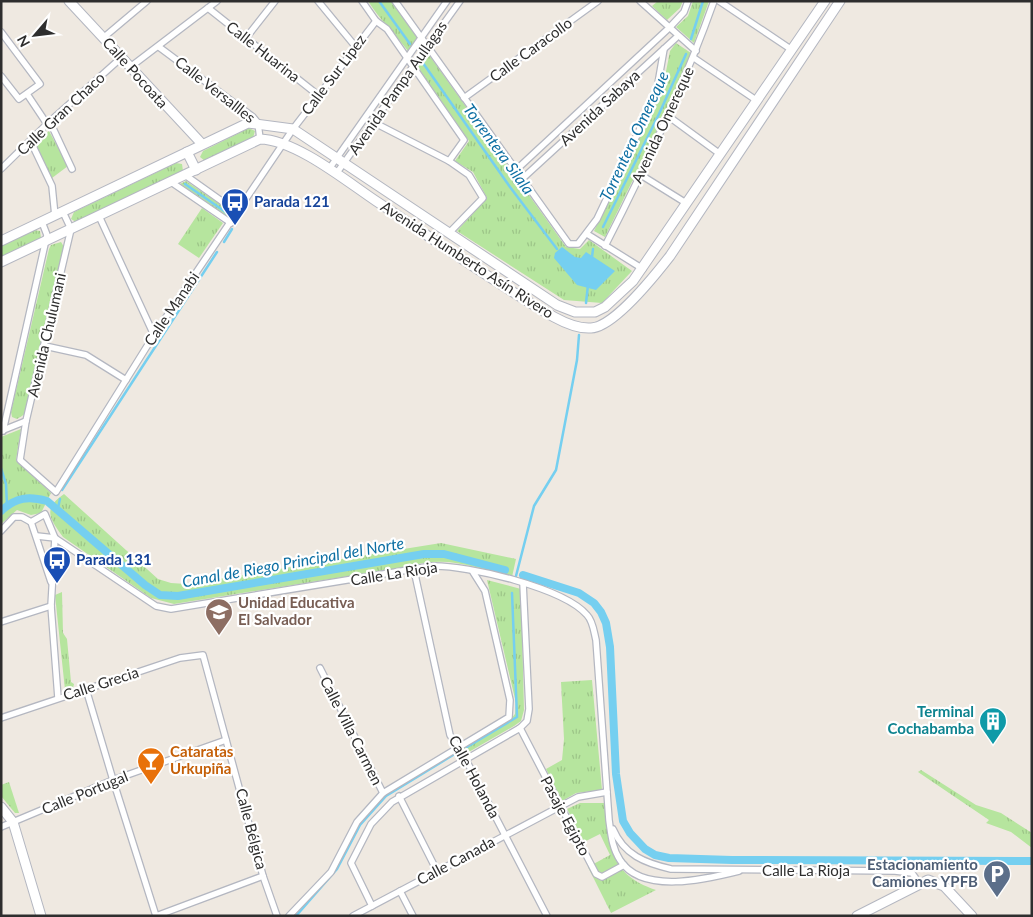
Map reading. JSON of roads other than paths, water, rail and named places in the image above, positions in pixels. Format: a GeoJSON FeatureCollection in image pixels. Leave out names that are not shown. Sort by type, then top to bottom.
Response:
{"type":"FeatureCollection","features":[{"type":"Feature","properties":{"kind":"street","name":"Calle Pocoata"},"geometry":{"type":"LineString","coordinates":[[69,1],[129,68],[202,144]]}},
{"type":"Feature","properties":{"kind":"street"},"geometry":{"type":"LineString","coordinates":[[103,38],[148,1]]}},
{"type":"Feature","properties":{"kind":"street"},"geometry":{"type":"LineString","coordinates":[[129,68],[217,1]]}},
{"type":"Feature","properties":{"kind":"street"},"geometry":{"type":"LineString","coordinates":[[246,38],[275,1]]}},
{"type":"Feature","properties":{"kind":"street"},"geometry":{"type":"LineString","coordinates":[[318,1],[355,46]]}},
{"type":"Feature","properties":{"kind":"street"},"geometry":{"type":"LineString","coordinates":[[362,1],[376,20],[387,29],[464,140],[449,161]]}},
{"type":"Feature","properties":{"kind":"street"},"geometry":{"type":"LineString","coordinates":[[395,1],[569,244],[578,244],[587,234],[643,269]]}},
{"type":"Feature","properties":{"kind":"street","name":"Avenida Pampa Aullagas"},"geometry":{"type":"LineString","coordinates":[[332,172],[336,158],[423,38],[447,1]]}},
{"type":"Feature","properties":{"kind":"street","name":"Avenida Pampa Aullagas"},"geometry":{"type":"LineString","coordinates":[[332,172],[344,164],[460,1]]}},
{"type":"Feature","properties":{"kind":"street","name":"Calle Caracollo"},"geometry":{"type":"LineString","coordinates":[[464,98],[598,1]]}},
{"type":"Feature","properties":{"kind":"street"},"geometry":{"type":"LineString","coordinates":[[640,1],[695,54],[756,100]]}},
{"type":"Feature","properties":{"kind":"street"},"geometry":{"type":"LineString","coordinates":[[669,28],[684,12],[688,1]]}},
{"type":"Feature","properties":{"kind":"street","name":"Avenida Omereque"},"geometry":{"type":"LineString","coordinates":[[605,246],[668,116],[695,54],[714,1]]}},
{"type":"Feature","properties":{"kind":"street"},"geometry":{"type":"LineString","coordinates":[[719,1],[792,50]]}},
{"type":"Feature","properties":{"kind":"street","name":"Avenida Humberto Asín Rivero"},"geometry":{"type":"LineString","coordinates":[[3,238],[42,222],[248,123],[258,124],[292,129],[546,297],[575,312],[595,312],[605,308],[643,269],[686,203],[825,1]]}},
{"type":"Feature","properties":{"kind":"street","name":"Avenida Humberto Asín Rivero"},"geometry":{"type":"LineString","coordinates":[[260,139],[284,142],[539,309],[578,327],[600,326],[650,281],[670,256],[840,1]]}},
{"type":"Feature","properties":{"kind":"street","name":"Calle Huarina"},"geometry":{"type":"LineString","coordinates":[[208,8],[318,95]]}},
{"type":"Feature","properties":{"kind":"street","name":"Calle Sur Lipez"},"geometry":{"type":"LineString","coordinates":[[292,129],[376,20]]}},
{"type":"Feature","properties":{"kind":"street","name":"Avenida Sabaya"},"geometry":{"type":"LineString","coordinates":[[516,170],[669,28]]}},
{"type":"Feature","properties":{"kind":"street"},"geometry":{"type":"LineString","coordinates":[[1,32],[40,84],[19,99],[1,76]]}},
{"type":"Feature","properties":{"kind":"street","name":"Avenida Sabaya"},"geometry":{"type":"LineString","coordinates":[[522,179],[678,36]]}},
{"type":"Feature","properties":{"kind":"street","name":"Calle Versallles"},"geometry":{"type":"LineString","coordinates":[[159,47],[253,117],[258,124],[260,139]]}},
{"type":"Feature","properties":{"kind":"street","name":"Avenida Omereque"},"geometry":{"type":"LineString","coordinates":[[587,234],[597,219],[656,95],[664,49]]}},
{"type":"Feature","properties":{"kind":"street","name":"Calle Gran Chaco"},"geometry":{"type":"LineString","coordinates":[[1,169],[31,142],[48,123],[121,58]]}},
{"type":"Feature","properties":{"kind":"street"},"geometry":{"type":"LineString","coordinates":[[27,94],[48,123],[72,169]]}},
{"type":"Feature","properties":{"kind":"street"},"geometry":{"type":"LineString","coordinates":[[668,116],[720,154]]}},
{"type":"Feature","properties":{"kind":"street"},"geometry":{"type":"LineString","coordinates":[[373,122],[449,161],[469,175],[483,198],[450,232]]}},
{"type":"Feature","properties":{"kind":"street","name":"Calle Manabi"},"geometry":{"type":"LineString","coordinates":[[20,460],[56,492],[154,335],[231,223],[292,129]]}},
{"type":"Feature","properties":{"kind":"street"},"geometry":{"type":"LineString","coordinates":[[1,262],[260,139]]}},
{"type":"Feature","properties":{"kind":"street"},"geometry":{"type":"LineString","coordinates":[[31,142],[52,186],[59,214],[71,229]]}},
{"type":"Feature","properties":{"kind":"street"},"geometry":{"type":"LineString","coordinates":[[187,152],[196,170]]}},
{"type":"Feature","properties":{"kind":"street"},"geometry":{"type":"LineString","coordinates":[[184,175],[237,212]]}},
{"type":"Feature","properties":{"kind":"street"},"geometry":{"type":"LineString","coordinates":[[641,175],[686,203]]}},
{"type":"Feature","properties":{"kind":"street"},"geometry":{"type":"LineString","coordinates":[[171,182],[231,223]]}},
{"type":"Feature","properties":{"kind":"street"},"geometry":{"type":"LineString","coordinates":[[98,216],[154,335]]}},
{"type":"Feature","properties":{"kind":"street","name":"Avenida Chulumani"},"geometry":{"type":"LineString","coordinates":[[2,431],[47,236],[42,222]]}},
{"type":"Feature","properties":{"kind":"street","name":"Avenida Chulumani"},"geometry":{"type":"LineString","coordinates":[[20,460],[26,421],[71,229]]}},
{"type":"Feature","properties":{"kind":"street"},"geometry":{"type":"LineString","coordinates":[[539,309],[546,297]]}},
{"type":"Feature","properties":{"kind":"street"},"geometry":{"type":"LineString","coordinates":[[45,346],[86,355],[126,380]]}},
{"type":"Feature","properties":{"kind":"street"},"geometry":{"type":"LineString","coordinates":[[2,431],[26,421]]}},
{"type":"Feature","properties":{"kind":"street"},"geometry":{"type":"LineString","coordinates":[[31,522],[45,514],[55,538],[51,606],[58,698]]}},
{"type":"Feature","properties":{"kind":"street"},"geometry":{"type":"LineString","coordinates":[[1,531],[14,517],[22,517],[31,522],[52,586]]}},
{"type":"Feature","properties":{"kind":"street","name":"Calle La Rioja"},"geometry":{"type":"LineString","coordinates":[[37,536],[55,538],[156,606],[171,609],[443,566],[523,583],[566,599],[580,607],[590,617],[596,640],[609,820],[613,846],[624,865],[644,877],[670,882],[694,882],[739,871]]}},
{"type":"Feature","properties":{"kind":"street","name":"Calle Holanda"},"geometry":{"type":"LineString","coordinates":[[414,570],[450,735],[465,758],[547,916]]}},
{"type":"Feature","properties":{"kind":"street"},"geometry":{"type":"LineString","coordinates":[[289,916],[331,872],[357,822],[383,792],[509,717],[510,700],[485,590],[474,572]]}},
{"type":"Feature","properties":{"kind":"street"},"geometry":{"type":"LineString","coordinates":[[372,906],[351,863],[371,824],[399,796],[520,728],[527,721],[529,709],[523,583]]}},
{"type":"Feature","properties":{"kind":"street"},"geometry":{"type":"LineString","coordinates":[[1,622],[51,606]]}},
{"type":"Feature","properties":{"kind":"street","name":"Calle Grecia"},"geometry":{"type":"LineString","coordinates":[[1,718],[180,658],[203,656]]}},
{"type":"Feature","properties":{"kind":"street","name":"Calle Bélgica"},"geometry":{"type":"LineString","coordinates":[[203,656],[264,876],[277,916]]}},
{"type":"Feature","properties":{"kind":"street","name":"Calle Villa Carmen"},"geometry":{"type":"LineString","coordinates":[[320,668],[383,792]]}},
{"type":"Feature","properties":{"kind":"street"},"geometry":{"type":"LineString","coordinates":[[86,689],[112,780],[156,916],[264,876]]}},
{"type":"Feature","properties":{"kind":"street","name":"Pasaje Egipto"},"geometry":{"type":"LineString","coordinates":[[520,728],[559,808],[596,874],[602,877],[609,875],[624,865]]}},
{"type":"Feature","properties":{"kind":"street","name":"Calle Portugal"},"geometry":{"type":"LineString","coordinates":[[1,827],[112,780],[226,740]]}},
{"type":"Feature","properties":{"kind":"street","name":"Calle Canada"},"geometry":{"type":"LineString","coordinates":[[353,916],[578,797],[607,792]]}},
{"type":"Feature","properties":{"kind":"street"},"geometry":{"type":"LineString","coordinates":[[399,796],[437,871]]}},
{"type":"Feature","properties":{"kind":"street"},"geometry":{"type":"LineString","coordinates":[[1,807],[14,822],[41,916]]}},
{"type":"Feature","properties":{"kind":"street","name":"Calle La Rioja"},"geometry":{"type":"LineString","coordinates":[[609,820],[617,838],[630,854],[649,864],[671,869],[895,871],[912,873],[920,883],[928,880],[944,886],[972,916]]}},
{"type":"Feature","properties":{"kind":"street"},"geometry":{"type":"LineString","coordinates":[[857,916],[920,883]]}},
{"type":"Feature","properties":{"kind":"street"},"geometry":{"type":"LineString","coordinates":[[400,891],[413,916]]}},
{"type":"Feature","properties":{"kind":"water"},"geometry":{"type":"Polygon","coordinates":[[[562,247],[575,257],[581,258],[586,252],[615,271],[596,290],[577,285],[554,258],[555,253],[562,247]]]}},
{"type":"Feature","properties":{"kind":"waterway","name":"Torrentera Silala"},"geometry":{"type":"LineString","coordinates":[[379,1],[410,44]]}},
{"type":"Feature","properties":{"kind":"waterway","name":"Torrentera Omereque"},"geometry":{"type":"LineString","coordinates":[[691,39],[703,1]]}},
{"type":"Feature","properties":{"kind":"waterway","name":"Torrentera Omereque"},"geometry":{"type":"LineString","coordinates":[[603,227],[659,114],[686,54]]}},
{"type":"Feature","properties":{"kind":"waterway","name":"Torrentera Silala"},"geometry":{"type":"LineString","coordinates":[[423,63],[510,187],[557,249]]}},
{"type":"Feature","properties":{"kind":"waterway"},"geometry":{"type":"LineString","coordinates":[[185,184],[227,213]]}},
{"type":"Feature","properties":{"kind":"waterway"},"geometry":{"type":"LineString","coordinates":[[224,242],[232,229]]}},
{"type":"Feature","properties":{"kind":"waterway","name":"Torrentera Omereque"},"geometry":{"type":"LineString","coordinates":[[592,257],[593,249]]}},
{"type":"Feature","properties":{"kind":"waterway"},"geometry":{"type":"LineString","coordinates":[[62,490],[217,252]]}},
{"type":"Feature","properties":{"kind":"waterway"},"geometry":{"type":"LineString","coordinates":[[586,303],[588,285]]}},
{"type":"Feature","properties":{"kind":"waterway"},"geometry":{"type":"LineString","coordinates":[[516,576],[534,506],[556,470],[577,360],[579,335]]}},
{"type":"Feature","properties":{"kind":"waterway"},"geometry":{"type":"LineString","coordinates":[[1,468],[6,484],[7,505]]}},
{"type":"Feature","properties":{"kind":"waterway","name":"Canal de Riego Principal del Norte"},"geometry":{"type":"LineString","coordinates":[[1,511],[17,500],[34,498],[47,501],[145,585],[160,595],[178,596],[424,554],[444,554],[505,570]]}},
{"type":"Feature","properties":{"kind":"waterway"},"geometry":{"type":"LineString","coordinates":[[58,508],[60,499]]}},
{"type":"Feature","properties":{"kind":"waterway","name":"Canal de Riego Principal del Norte"},"geometry":{"type":"LineString","coordinates":[[523,575],[579,593],[594,603],[601,612],[606,623],[610,647],[616,774],[623,821],[630,833],[645,849],[655,855],[669,858],[732,860],[1032,861]]}},
{"type":"Feature","properties":{"kind":"waterway"},"geometry":{"type":"LineString","coordinates":[[467,747],[517,717],[512,593]]}},
{"type":"Feature","properties":{"kind":"waterway"},"geometry":{"type":"LineString","coordinates":[[296,916],[337,869],[360,825],[386,796],[453,755]]}},
{"type":"Feature","properties":{"kind":"place","name":"Parada 121"},"geometry":{"type":"Point","coordinates":[235,226]}},
{"type":"Feature","properties":{"kind":"place","name":"Parada 131"},"geometry":{"type":"Point","coordinates":[57,584]}},
{"type":"Feature","properties":{"kind":"place","name":"Unidad Educativa El Salvador"},"geometry":{"type":"Point","coordinates":[219,636]}},
{"type":"Feature","properties":{"kind":"place","name":"Terminal Cochabamba"},"geometry":{"type":"Point","coordinates":[993,745]}},
{"type":"Feature","properties":{"kind":"place","name":"Cataratas Urkupiña"},"geometry":{"type":"Point","coordinates":[151,785]}},
{"type":"Feature","properties":{"kind":"place","name":"Estacionamiento Camiones YPFB"},"geometry":{"type":"Point","coordinates":[997,898]}}]}
